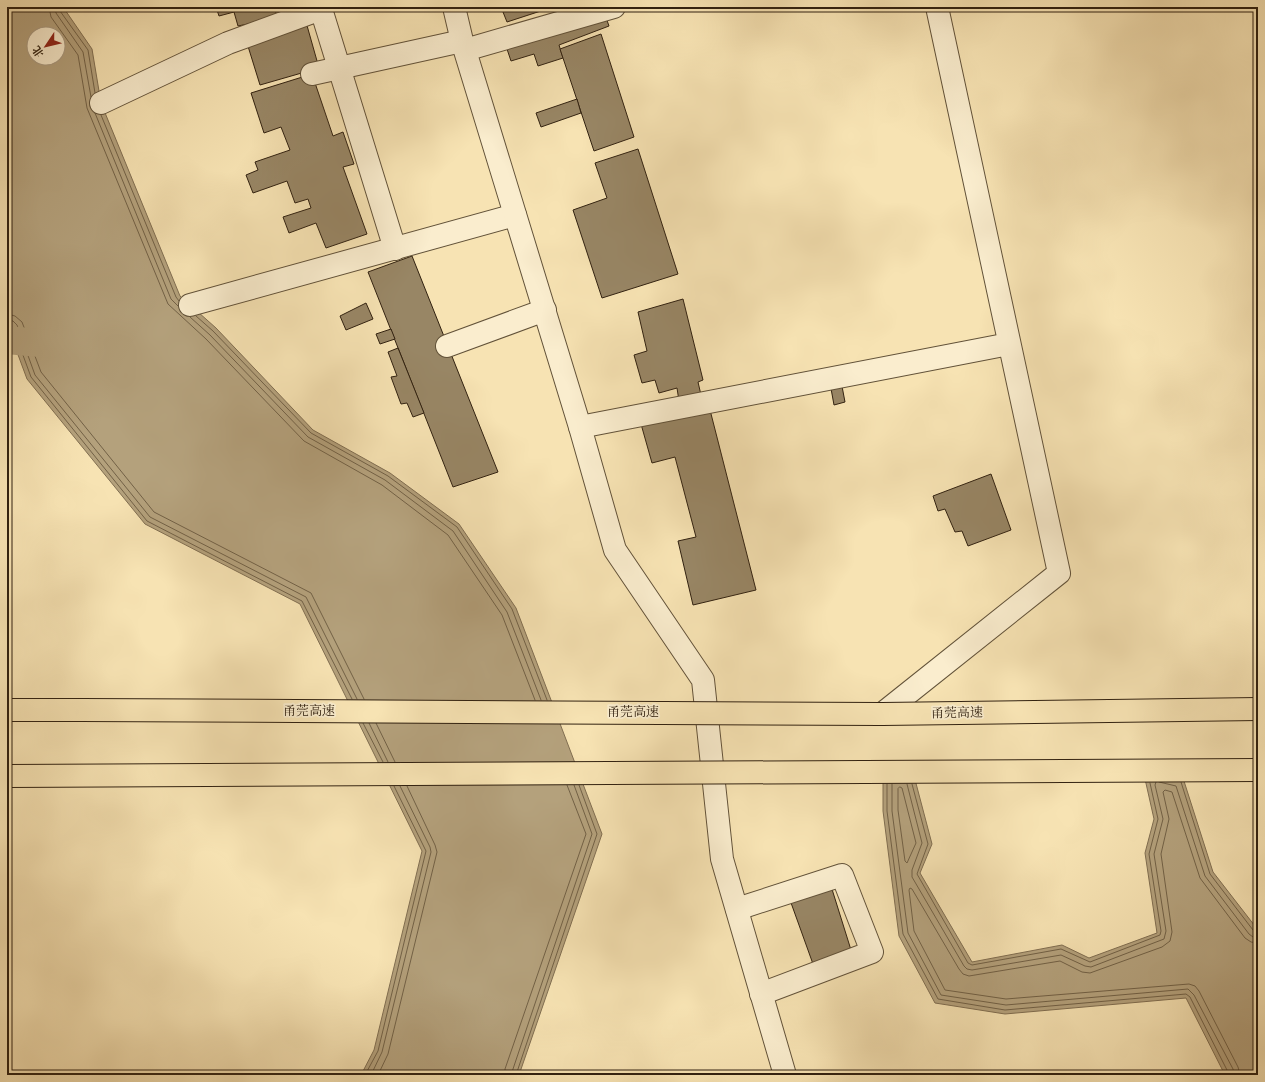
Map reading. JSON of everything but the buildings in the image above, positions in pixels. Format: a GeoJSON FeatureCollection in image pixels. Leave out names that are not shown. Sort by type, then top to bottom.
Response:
{"type":"FeatureCollection","features":[{"type":"Feature","properties":{"kind":"highway","name":"甬莞高速"},"geometry":{"type":"LineString","coordinates":[[7,710],[882,714],[1258,708]]}},
{"type":"Feature","properties":{"kind":"highway"},"geometry":{"type":"LineString","coordinates":[[7,776],[1258,770]]}},
{"type":"Feature","properties":{"kind":"street"},"geometry":{"type":"LineString","coordinates":[[454,7],[463,45],[545,310],[615,550],[703,680],[722,859],[785,1075]]}},
{"type":"Feature","properties":{"kind":"street"},"geometry":{"type":"LineString","coordinates":[[312,74],[463,45],[614,7]]}},
{"type":"Feature","properties":{"kind":"street"},"geometry":{"type":"LineString","coordinates":[[882,714],[1059,573],[937,7]]}},
{"type":"Feature","properties":{"kind":"street"},"geometry":{"type":"LineString","coordinates":[[101,103],[228,43],[320,8],[395,249]]}},
{"type":"Feature","properties":{"kind":"street"},"geometry":{"type":"LineString","coordinates":[[190,305],[515,216]]}},
{"type":"Feature","properties":{"kind":"street"},"geometry":{"type":"LineString","coordinates":[[448,346],[545,310]]}},
{"type":"Feature","properties":{"kind":"street"},"geometry":{"type":"LineString","coordinates":[[580,427],[1009,344]]}},
{"type":"Feature","properties":{"kind":"street"},"geometry":{"type":"LineString","coordinates":[[737,909],[842,875],[872,952],[761,994]]}},
{"type":"Feature","properties":{"kind":"water"},"geometry":{"type":"Polygon","coordinates":[[[7,7],[63,7],[92,49],[101,103],[180,296],[216,328],[313,430],[390,473],[459,524],[516,608],[602,834],[519,1075],[361,1075],[374,1050],[422,851],[300,604],[145,524],[27,379],[7,325],[7,7]]]}},
{"type":"Feature","properties":{"kind":"water"},"geometry":{"type":"Polygon","coordinates":[[[1143,770],[1183,778],[1213,872],[1258,930],[1258,1075],[1225,1075],[1186,998],[1005,1014],[935,1003],[899,936],[883,811],[883,772],[913,772],[932,844],[920,873],[972,962],[1062,945],[1089,958],[1157,933],[1145,853],[1154,819],[1143,770]]]}},
{"type":"Feature","properties":{"kind":"waterway"},"geometry":{"type":"LineString","coordinates":[[7,340],[51,344]]}}]}
